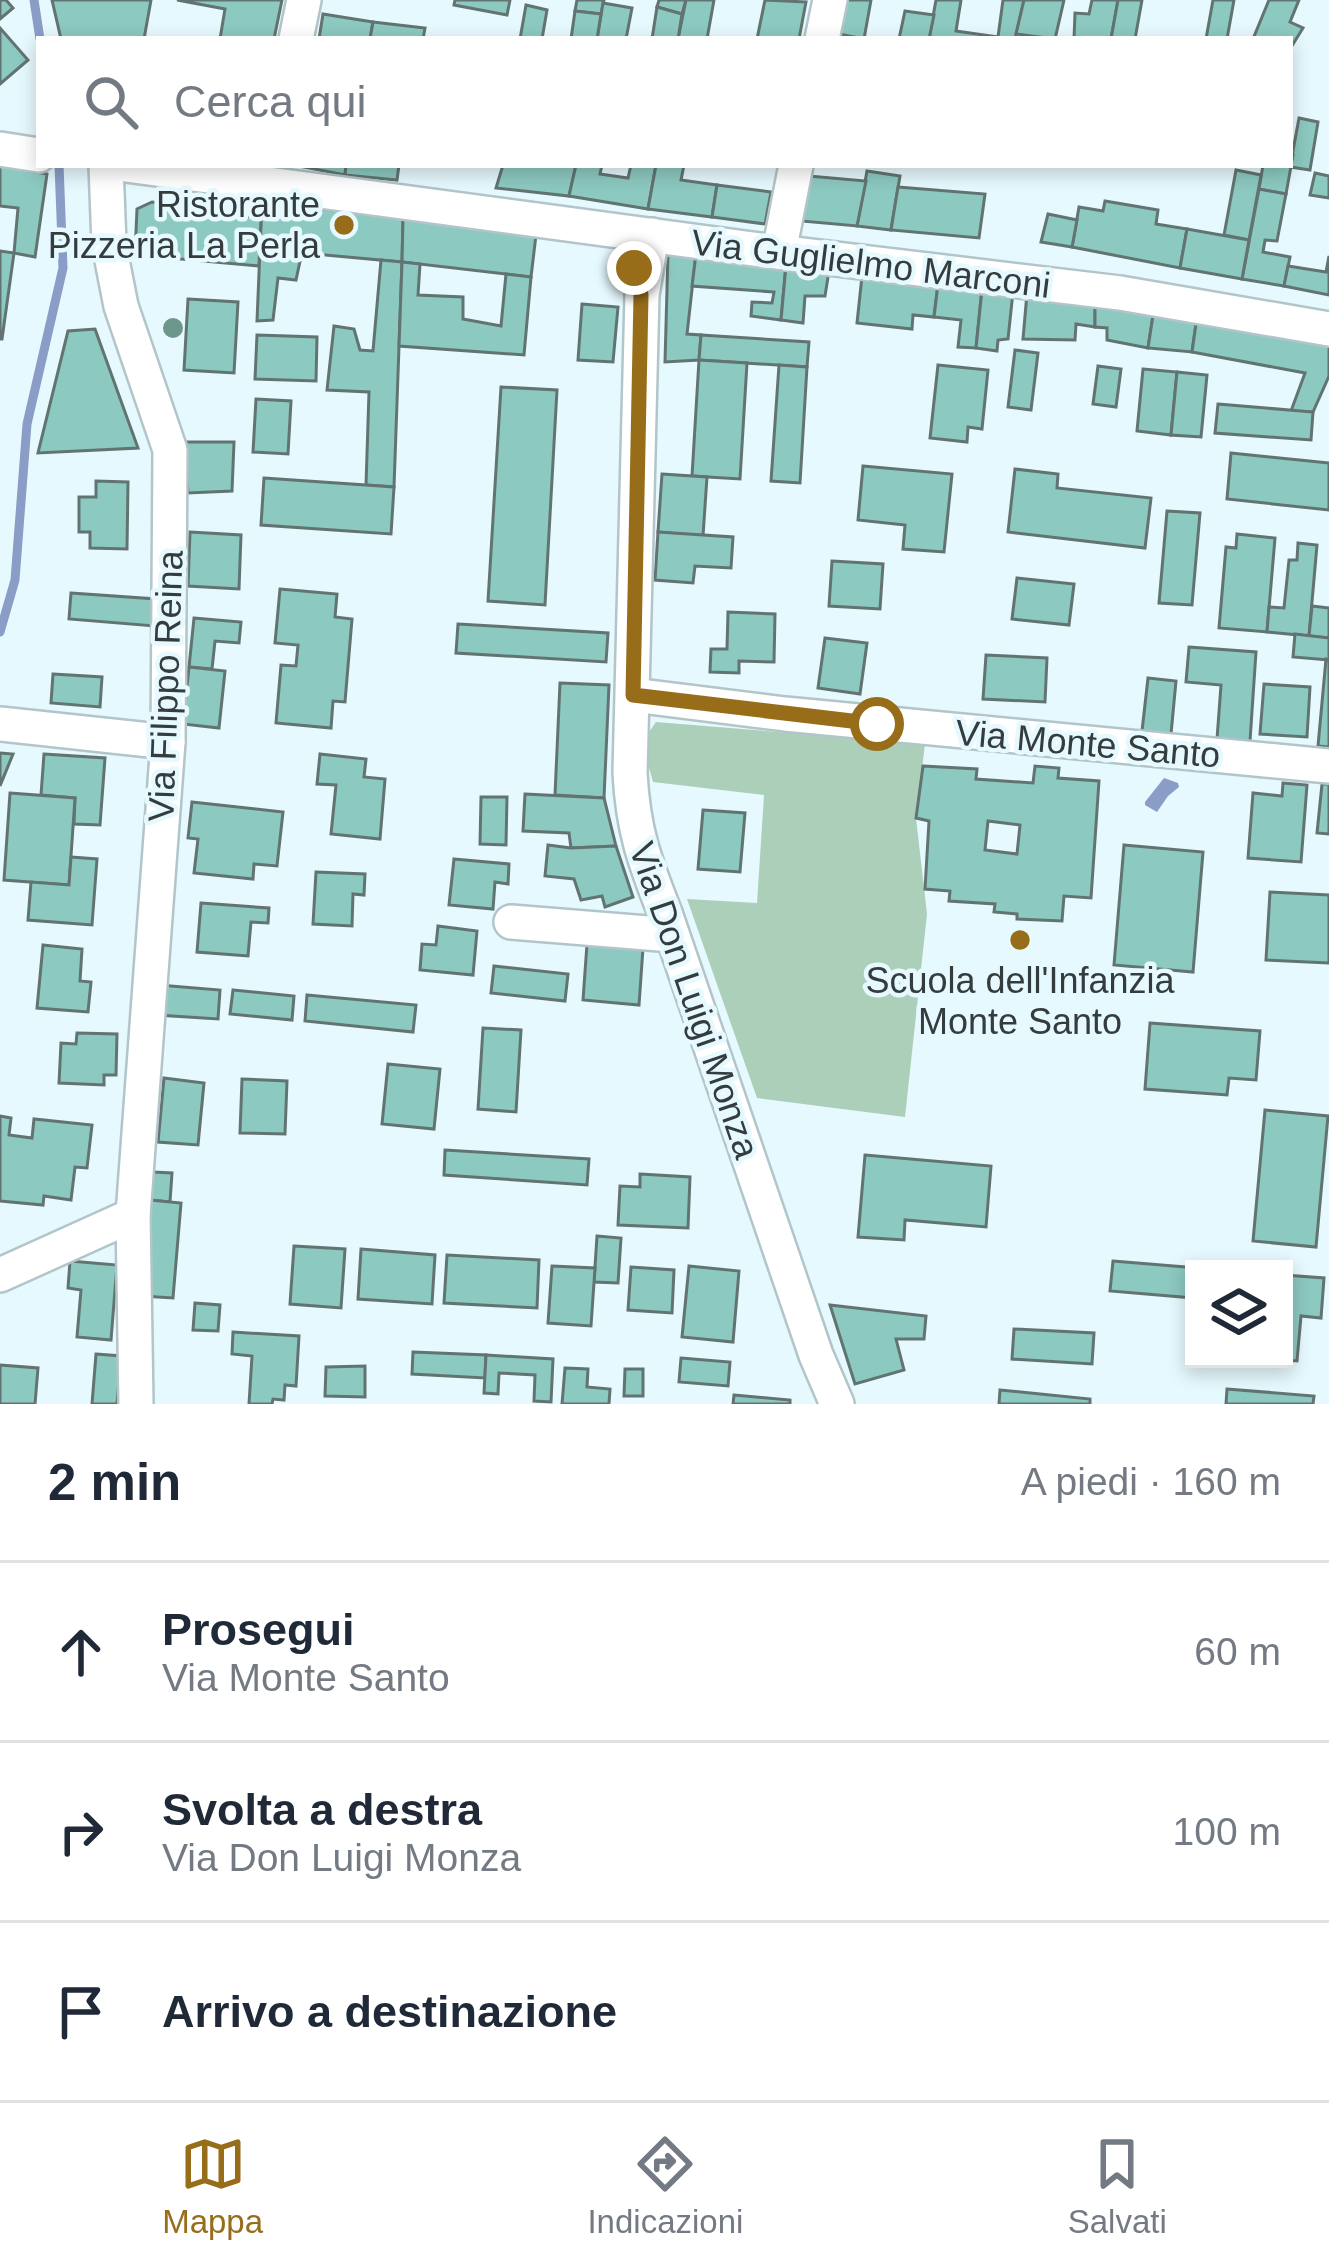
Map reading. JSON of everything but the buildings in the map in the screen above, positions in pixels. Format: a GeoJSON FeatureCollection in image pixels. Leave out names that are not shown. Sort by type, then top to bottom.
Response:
{"type":"FeatureCollection","features":[{"type":"Feature","properties":{"kind":"street"},"geometry":{"type":"LineString","coordinates":[[297,36],[304,0]]}},
{"type":"Feature","properties":{"kind":"street"},"geometry":{"type":"LineString","coordinates":[[823,36],[830,0]]}},
{"type":"Feature","properties":{"kind":"street","name":"Via Filippo Reina"},"geometry":{"type":"LineString","coordinates":[[106,168],[109,245],[121,306],[170,450],[168,742],[133,1215],[136,1404]]}},
{"type":"Feature","properties":{"kind":"street","name":"Via Guglielmo Marconi"},"geometry":{"type":"LineString","coordinates":[[174,168],[268,174],[608,229],[1120,293],[1329,329]]}},
{"type":"Feature","properties":{"kind":"street"},"geometry":{"type":"LineString","coordinates":[[778,251],[795,168]]}},
{"type":"Feature","properties":{"kind":"street","name":"Via Don Luigi Monza"},"geometry":{"type":"LineString","coordinates":[[608,229],[634,268],[641,295]]}},
{"type":"Feature","properties":{"kind":"street","name":"Via Don Luigi Monza"},"geometry":{"type":"LineString","coordinates":[[652,235],[641,295],[632,812],[640,848],[837,1404]]}},
{"type":"Feature","properties":{"kind":"street","name":"Via Monte Santo"},"geometry":{"type":"LineString","coordinates":[[633,695],[1329,766]]}},
{"type":"Feature","properties":{"kind":"street"},"geometry":{"type":"LineString","coordinates":[[0,724],[168,742]]}},
{"type":"Feature","properties":{"kind":"street"},"geometry":{"type":"LineString","coordinates":[[511,922],[672,935]]}},
{"type":"Feature","properties":{"kind":"street"},"geometry":{"type":"LineString","coordinates":[[0,1275],[133,1215]]}},
{"type":"Feature","properties":{"kind":"green space"},"geometry":{"type":"Polygon","coordinates":[[[656,722],[925,744],[916,818],[927,914],[905,1117],[757,1098],[687,899],[757,903],[764,795],[653,782],[642,742],[656,722]]]}},
{"type":"Feature","properties":{"kind":"water"},"geometry":{"type":"Polygon","coordinates":[[[1164,778],[1179,787],[1157,812],[1145,802],[1164,778]]]}},
{"type":"Feature","properties":{"kind":"waterway"},"geometry":{"type":"LineString","coordinates":[[34,0],[40,36]]}},
{"type":"Feature","properties":{"kind":"waterway"},"geometry":{"type":"LineString","coordinates":[[0,632],[15,580],[27,424],[63,268],[59,168]]}},
{"type":"Feature","properties":{"kind":"place","name":"Ristorante Pizzeria La Perla"},"geometry":{"type":"Point","coordinates":[344,225]}},
{"type":"Feature","properties":{"kind":"place","name":"Scuola dell'Infanzia Monte Santo"},"geometry":{"type":"Point","coordinates":[1020,940]}},
{"type":"Feature","properties":{"kind":"route"},"geometry":{"type":"LineString","coordinates":[[634,268],[641,295],[633,695],[877,724]]}}]}
